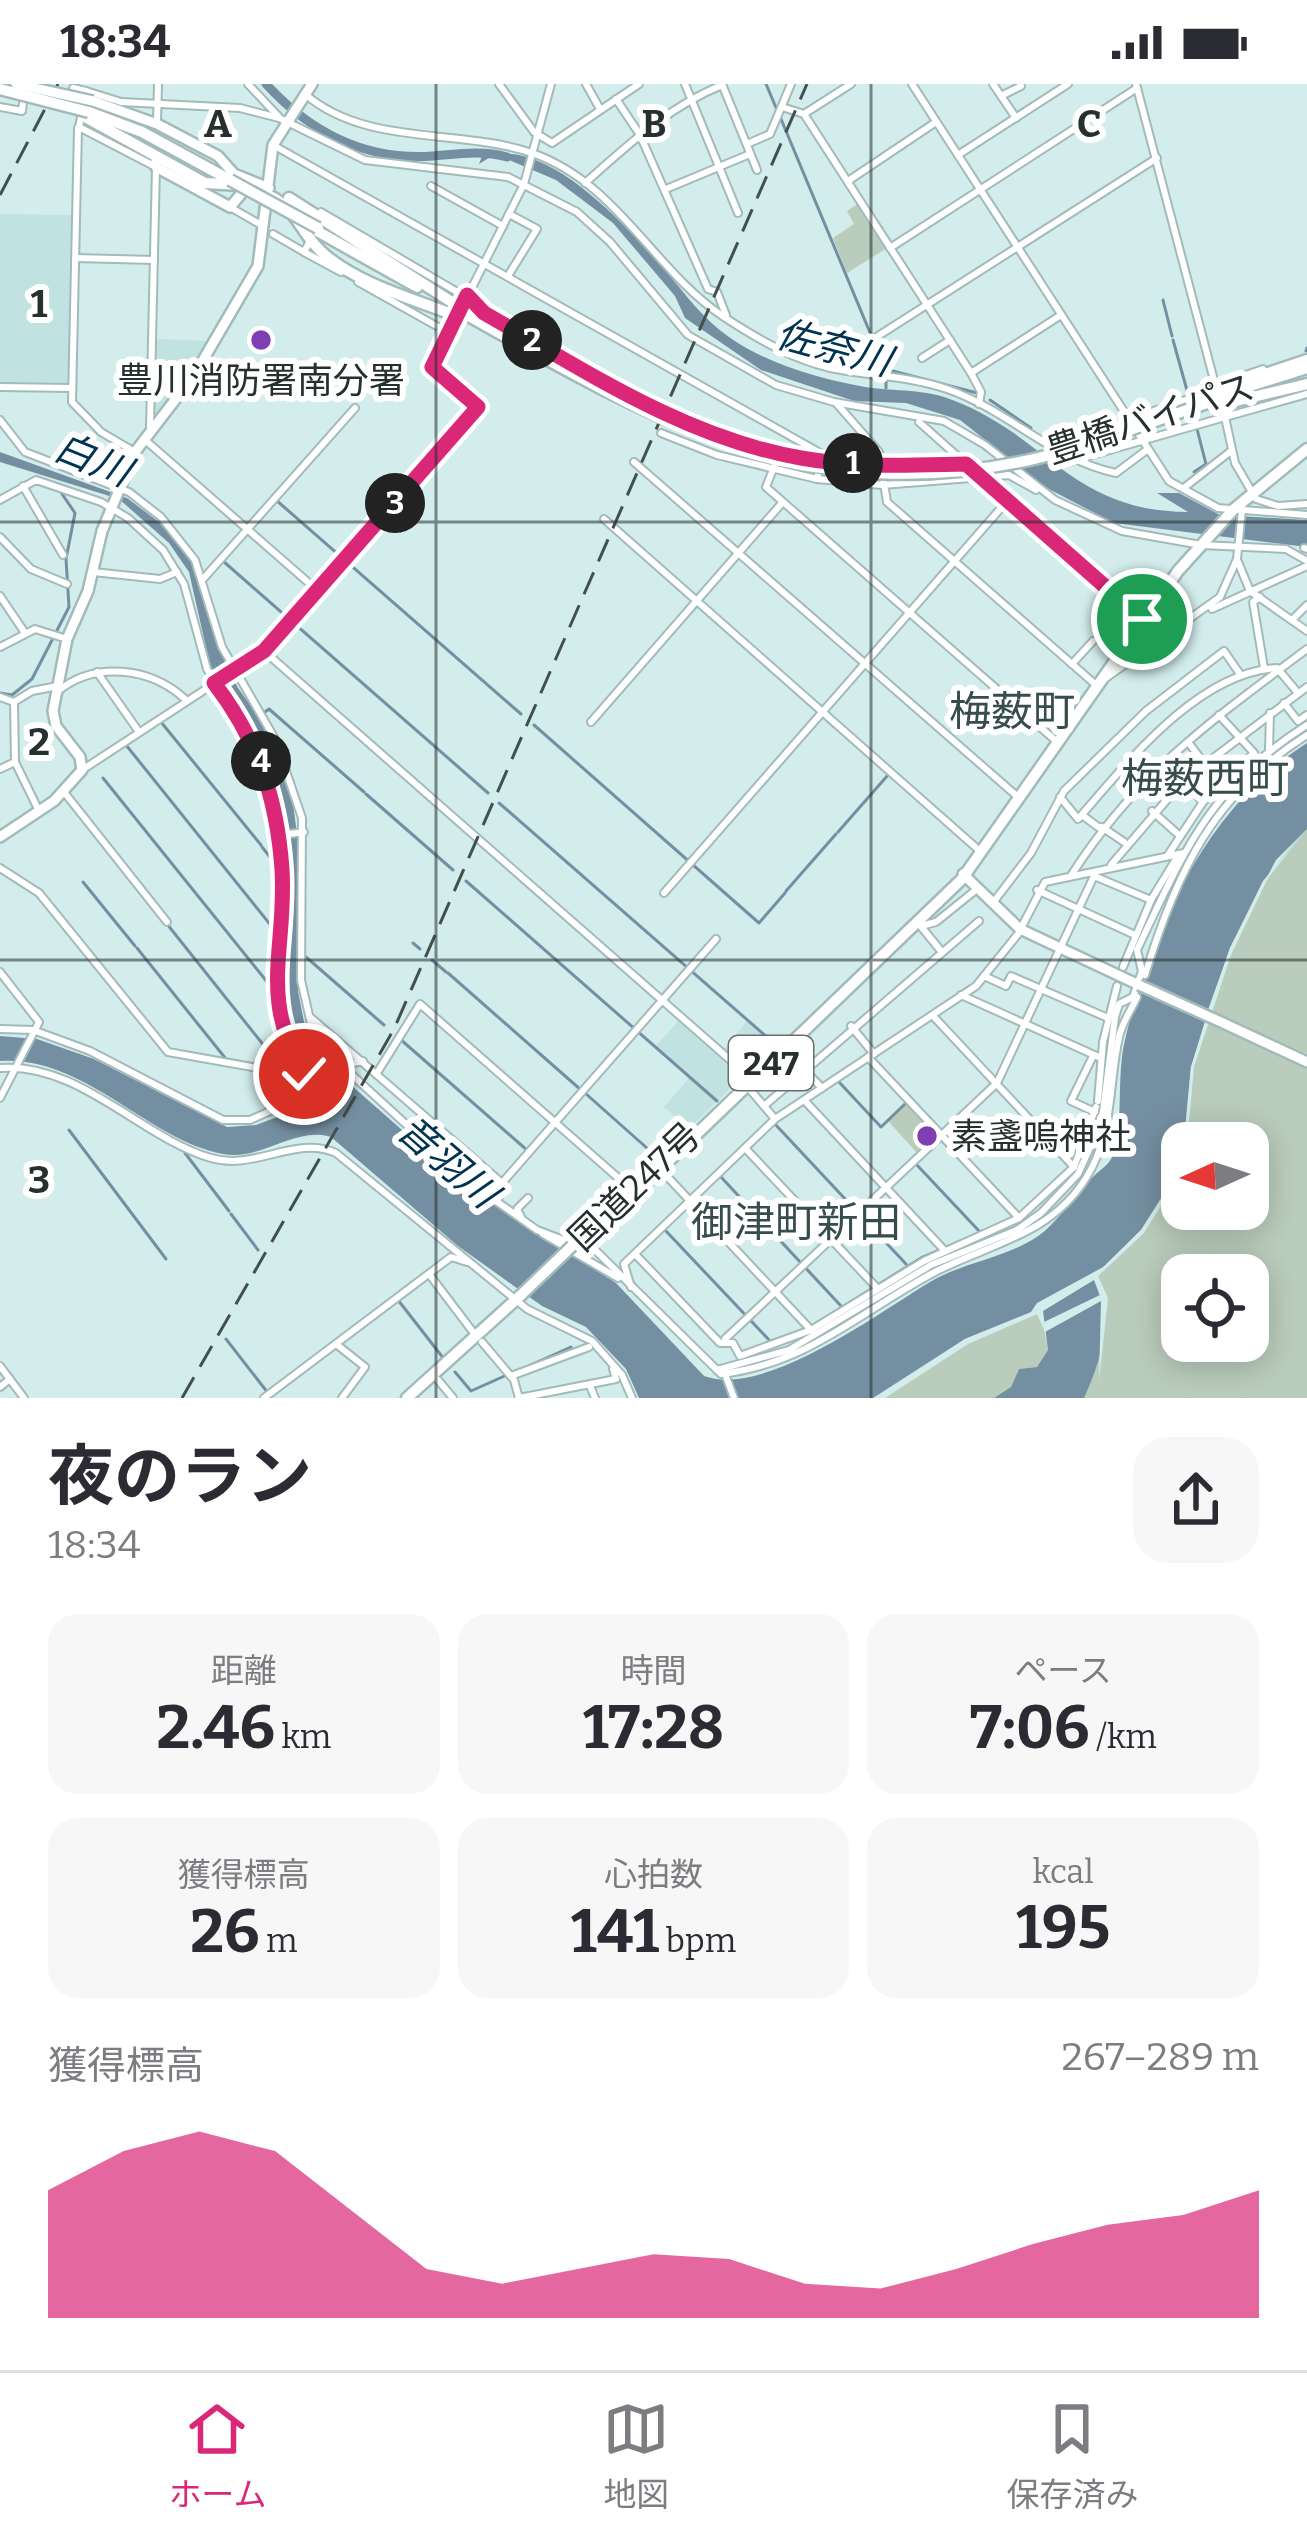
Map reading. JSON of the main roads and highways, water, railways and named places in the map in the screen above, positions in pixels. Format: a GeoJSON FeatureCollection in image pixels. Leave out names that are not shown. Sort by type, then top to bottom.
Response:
{"type":"FeatureCollection","features":[{"type":"Feature","properties":{"kind":"highway","name":"豊橋バイパス"},"geometry":{"type":"LineString","coordinates":[[0,91],[20,87],[88,110],[229,181],[313,238],[682,425],[738,446],[823,465],[887,471],[981,465],[1051,451],[1307,364]]}},
{"type":"Feature","properties":{"kind":"highway","name":"豊橋バイパス"},"geometry":{"type":"LineString","coordinates":[[0,91],[88,110]]}},
{"type":"Feature","properties":{"kind":"highway"},"geometry":{"type":"LineString","coordinates":[[88,110],[223,167]]}},
{"type":"Feature","properties":{"kind":"highway"},"geometry":{"type":"LineString","coordinates":[[88,110],[205,183],[249,187]]}},
{"type":"Feature","properties":{"kind":"highway"},"geometry":{"type":"LineString","coordinates":[[269,191],[296,213],[313,238]]}},
{"type":"Feature","properties":{"kind":"highway"},"geometry":{"type":"LineString","coordinates":[[269,191],[456,310]]}},
{"type":"Feature","properties":{"kind":"highway","name":"豊橋バイパス"},"geometry":{"type":"LineString","coordinates":[[456,310],[702,437],[772,459],[852,472],[934,473],[1002,465],[1202,404],[1224,393]]}},
{"type":"Feature","properties":{"kind":"highway"},"geometry":{"type":"LineString","coordinates":[[1224,393],[1307,384]]}},
{"type":"Feature","properties":{"kind":"highway","name":"国道247号"},"geometry":{"type":"LineString","coordinates":[[411,1398],[482,1342],[632,1190],[918,923],[981,852],[1142,619],[1202,543],[1252,492],[1307,449]]}},
{"type":"Feature","properties":{"kind":"highway","name":"国道247号"},"geometry":{"type":"LineString","coordinates":[[578,1244],[963,874]]}},
{"type":"Feature","properties":{"kind":"highway","name":"国道247号"},"geometry":{"type":"LineString","coordinates":[[411,1398],[521,1300]]}},
{"type":"Feature","properties":{"kind":"main road"},"geometry":{"type":"LineString","coordinates":[[0,837],[64,792],[82,770],[80,758],[53,720],[57,635],[93,572],[111,507],[135,452],[237,305],[258,266],[270,231],[273,145],[283,119],[307,92]]}},
{"type":"Feature","properties":{"kind":"main road"},"geometry":{"type":"LineString","coordinates":[[88,110],[156,126],[218,156],[223,167],[269,191]]}},
{"type":"Feature","properties":{"kind":"main road"},"geometry":{"type":"LineString","coordinates":[[156,164],[230,207],[249,187],[269,191]]}},
{"type":"Feature","properties":{"kind":"main road"},"geometry":{"type":"LineString","coordinates":[[963,874],[1021,929],[1307,1062]]}},
{"type":"Feature","properties":{"kind":"waterway","name":"佐奈川"},"geometry":{"type":"LineString","coordinates":[[266,84],[301,116],[362,148],[408,156],[479,153],[507,157]]}},
{"type":"Feature","properties":{"kind":"waterway"},"geometry":{"type":"LineString","coordinates":[[766,84],[777,110]]}},
{"type":"Feature","properties":{"kind":"waterway"},"geometry":{"type":"LineString","coordinates":[[781,119],[886,371],[886,388]]}},
{"type":"Feature","properties":{"kind":"waterway"},"geometry":{"type":"LineString","coordinates":[[1163,300],[1172,336]]}},
{"type":"Feature","properties":{"kind":"waterway"},"geometry":{"type":"LineString","coordinates":[[1173,340],[1188,394]]}},
{"type":"Feature","properties":{"kind":"waterway"},"geometry":{"type":"LineString","coordinates":[[889,370],[977,393]]}},
{"type":"Feature","properties":{"kind":"waterway"},"geometry":{"type":"LineString","coordinates":[[990,400],[1031,428]]}},
{"type":"Feature","properties":{"kind":"waterway"},"geometry":{"type":"LineString","coordinates":[[1194,472],[1206,464],[1197,429]]}},
{"type":"Feature","properties":{"kind":"waterway","name":"白川"},"geometry":{"type":"LineString","coordinates":[[0,693],[12,695],[32,679],[69,607],[66,559],[75,513],[60,491]]}},
{"type":"Feature","properties":{"kind":"waterway"},"geometry":{"type":"LineString","coordinates":[[276,500],[521,714]]}},
{"type":"Feature","properties":{"kind":"waterway"},"geometry":{"type":"LineString","coordinates":[[223,561],[488,793]]}},
{"type":"Feature","properties":{"kind":"waterway"},"geometry":{"type":"LineString","coordinates":[[265,712],[269,709],[364,792]]}},
{"type":"Feature","properties":{"kind":"waterway"},"geometry":{"type":"LineString","coordinates":[[161,722],[261,845]]}},
{"type":"Feature","properties":{"kind":"waterway"},"geometry":{"type":"LineString","coordinates":[[534,725],[759,923],[785,893]]}},
{"type":"Feature","properties":{"kind":"waterway"},"geometry":{"type":"LineString","coordinates":[[126,745],[273,928],[270,996],[286,1057]]}},
{"type":"Feature","properties":{"kind":"waterway"},"geometry":{"type":"LineString","coordinates":[[838,832],[888,775]]}},
{"type":"Feature","properties":{"kind":"waterway"},"geometry":{"type":"LineString","coordinates":[[103,778],[268,983]]}},
{"type":"Feature","properties":{"kind":"waterway"},"geometry":{"type":"LineString","coordinates":[[366,794],[453,870]]}},
{"type":"Feature","properties":{"kind":"waterway"},"geometry":{"type":"LineString","coordinates":[[499,803],[776,1045]]}},
{"type":"Feature","properties":{"kind":"waterway"},"geometry":{"type":"LineString","coordinates":[[786,891],[836,834]]}},
{"type":"Feature","properties":{"kind":"waterway"},"geometry":{"type":"LineString","coordinates":[[262,847],[279,868]]}},
{"type":"Feature","properties":{"kind":"waterway"},"geometry":{"type":"LineString","coordinates":[[466,881],[717,1101]]}},
{"type":"Feature","properties":{"kind":"waterway"},"geometry":{"type":"LineString","coordinates":[[83,882],[135,946]]}},
{"type":"Feature","properties":{"kind":"waterway"},"geometry":{"type":"LineString","coordinates":[[167,924],[277,1062]]}},
{"type":"Feature","properties":{"kind":"waterway"},"geometry":{"type":"LineString","coordinates":[[413,943],[420,949]]}},
{"type":"Feature","properties":{"kind":"waterway"},"geometry":{"type":"LineString","coordinates":[[137,948],[226,1059]]}},
{"type":"Feature","properties":{"kind":"waterway"},"geometry":{"type":"LineString","coordinates":[[306,957],[384,1025]]}},
{"type":"Feature","properties":{"kind":"waterway"},"geometry":{"type":"LineString","coordinates":[[432,960],[446,972]]}},
{"type":"Feature","properties":{"kind":"waterway"},"geometry":{"type":"LineString","coordinates":[[448,973],[581,1090]]}},
{"type":"Feature","properties":{"kind":"waterway"},"geometry":{"type":"LineString","coordinates":[[400,1039],[528,1151]]}},
{"type":"Feature","properties":{"kind":"waterway"},"geometry":{"type":"LineString","coordinates":[[839,1082],[881,1127],[907,1102]]}},
{"type":"Feature","properties":{"kind":"waterway"},"geometry":{"type":"LineString","coordinates":[[585,1093],[657,1157]]}},
{"type":"Feature","properties":{"kind":"waterway"},"geometry":{"type":"LineString","coordinates":[[774,1123],[906,1264]]}},
{"type":"Feature","properties":{"kind":"waterway"},"geometry":{"type":"LineString","coordinates":[[69,1130],[166,1259]]}},
{"type":"Feature","properties":{"kind":"waterway"},"geometry":{"type":"LineString","coordinates":[[185,1153],[229,1211]]}},
{"type":"Feature","properties":{"kind":"waterway"},"geometry":{"type":"LineString","coordinates":[[916,1164],[980,1232]]}},
{"type":"Feature","properties":{"kind":"waterway"},"geometry":{"type":"LineString","coordinates":[[721,1177],[841,1306]]}},
{"type":"Feature","properties":{"kind":"waterway"},"geometry":{"type":"LineString","coordinates":[[231,1214],[258,1250]]}},
{"type":"Feature","properties":{"kind":"waterway"},"geometry":{"type":"LineString","coordinates":[[639,1245],[671,1215]]}},
{"type":"Feature","properties":{"kind":"waterway"},"geometry":{"type":"LineString","coordinates":[[665,1230],[770,1341]]}},
{"type":"Feature","properties":{"kind":"waterway"},"geometry":{"type":"LineString","coordinates":[[812,1326],[921,1258],[982,1232]]}},
{"type":"Feature","properties":{"kind":"waterway"},"geometry":{"type":"LineString","coordinates":[[398,1300],[444,1359]]}},
{"type":"Feature","properties":{"kind":"waterway"},"geometry":{"type":"LineString","coordinates":[[226,1339],[268,1393]]}},
{"type":"Feature","properties":{"kind":"waterway"},"geometry":{"type":"LineString","coordinates":[[524,1368],[571,1347]]}},
{"type":"Feature","properties":{"kind":"waterway"},"geometry":{"type":"LineString","coordinates":[[455,1372],[471,1391],[509,1374]]}},
{"type":"Feature","properties":{"kind":"tunnel"},"geometry":{"type":"LineString","coordinates":[[156,161],[157,130]]}},
{"type":"Feature","properties":{"kind":"tunnel"},"geometry":{"type":"LineString","coordinates":[[1138,993],[1144,978]]}},
{"type":"Feature","properties":{"kind":"railway"},"geometry":{"type":"LineString","coordinates":[[0,195],[58,84]]}},
{"type":"Feature","properties":{"kind":"railway"},"geometry":{"type":"LineString","coordinates":[[182,1398],[394,1029],[807,84]]}},
{"type":"Feature","properties":{"kind":"place","name":"豊川消防署南分署"},"geometry":{"type":"Point","coordinates":[261,340]}},
{"type":"Feature","properties":{"kind":"place","name":"素盞嗚神社"},"geometry":{"type":"Point","coordinates":[927,1136]}},
{"type":"Feature","properties":{"kind":"district","name":"梅薮町"},"geometry":{"type":"Point","coordinates":[1012,711]}},
{"type":"Feature","properties":{"kind":"district","name":"梅薮西町"},"geometry":{"type":"Point","coordinates":[1205,778]}},
{"type":"Feature","properties":{"kind":"district","name":"御津町新田"},"geometry":{"type":"Point","coordinates":[796,1222]}},
{"type":"Feature","properties":{"kind":"water label","name":"音羽川"},"geometry":{"type":"Point","coordinates":[448,1161]}}]}
